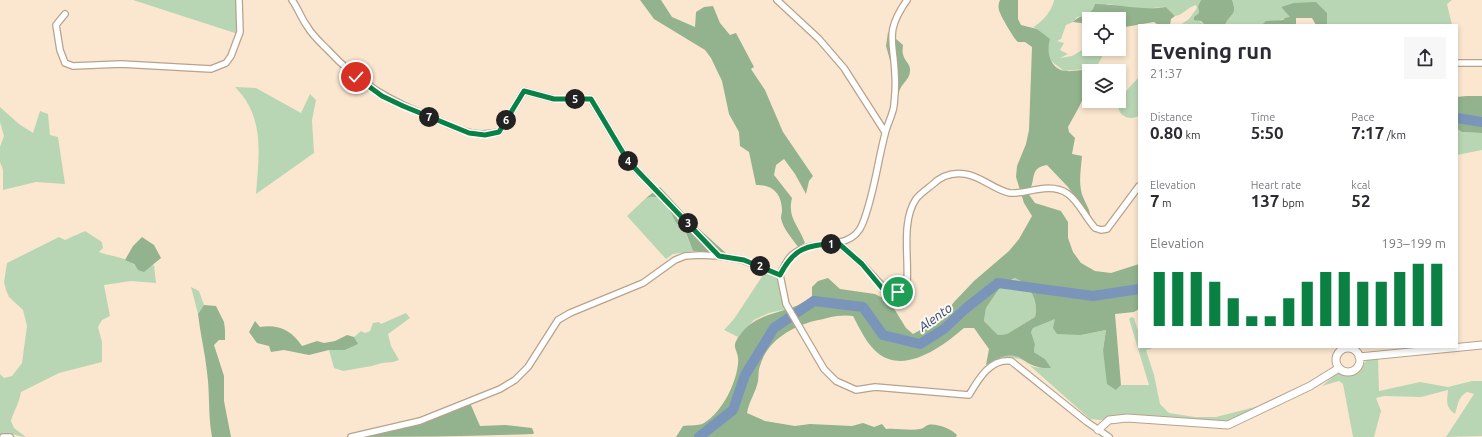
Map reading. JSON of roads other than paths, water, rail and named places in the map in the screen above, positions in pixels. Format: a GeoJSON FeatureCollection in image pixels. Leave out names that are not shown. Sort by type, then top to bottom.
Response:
{"type":"FeatureCollection","features":[{"type":"Feature","properties":{"kind":"street"},"geometry":{"type":"LineString","coordinates":[[65,14],[56,25],[60,50],[66,63],[73,66],[121,64],[211,68],[226,63],[231,56],[240,32],[240,0]]}},
{"type":"Feature","properties":{"kind":"street"},"geometry":{"type":"LineString","coordinates":[[292,0],[307,27],[336,60],[356,77],[382,96],[469,133],[485,135],[499,132],[524,91],[554,99],[591,99],[628,161],[719,256]]}},
{"type":"Feature","properties":{"kind":"street"},"geometry":{"type":"LineString","coordinates":[[777,0],[818,39],[844,68],[885,132]]}},
{"type":"Feature","properties":{"kind":"street"},"geometry":{"type":"LineString","coordinates":[[906,0],[892,29],[890,41],[895,74],[894,107],[885,132],[870,200],[861,226],[856,234],[838,243],[814,245],[800,250],[792,255],[780,275],[786,304],[824,369],[836,381],[856,390],[875,388],[969,395],[984,373],[994,364],[1000,361],[1011,361],[1098,430],[1109,437]]}},
{"type":"Feature","properties":{"kind":"street"},"geometry":{"type":"LineString","coordinates":[[1458,63],[1482,63]]}},
{"type":"Feature","properties":{"kind":"street"},"geometry":{"type":"LineString","coordinates":[[838,243],[862,264],[882,288],[892,293],[898,292],[907,283],[908,220],[913,206],[916,199],[920,195],[934,182],[946,175],[957,173],[969,174],[1001,190],[1011,193],[1049,188],[1059,189],[1068,193],[1078,202],[1095,228],[1104,230],[1107,229],[1138,187]]}},
{"type":"Feature","properties":{"kind":"street"},"geometry":{"type":"LineString","coordinates":[[351,437],[420,421],[500,389],[515,380],[528,367],[558,320],[570,313],[643,283],[675,260],[685,256],[719,256],[744,260],[780,275]]}},
{"type":"Feature","properties":{"kind":"street"},"geometry":{"type":"LineString","coordinates":[[1458,347],[1482,345]]}},
{"type":"Feature","properties":{"kind":"street"},"geometry":{"type":"LineString","coordinates":[[1359,357],[1451,348]]}},
{"type":"Feature","properties":{"kind":"street"},"geometry":{"type":"LineString","coordinates":[[1344,349],[1352,349],[1359,357],[1359,365],[1354,370],[1346,372],[1339,368],[1337,357],[1344,349]]}},
{"type":"Feature","properties":{"kind":"street"},"geometry":{"type":"LineString","coordinates":[[1098,430],[1109,420],[1126,418],[1228,425],[1310,386],[1339,368]]}},
{"type":"Feature","properties":{"kind":"waterway","name":"Alento"},"geometry":{"type":"LineString","coordinates":[[1458,118],[1482,122]]}},
{"type":"Feature","properties":{"kind":"waterway","name":"Alento"},"geometry":{"type":"LineString","coordinates":[[699,437],[733,410],[745,375],[774,328],[814,301],[863,307],[883,335],[920,344],[944,329],[965,309],[998,283],[1093,296],[1138,289]]}}]}
